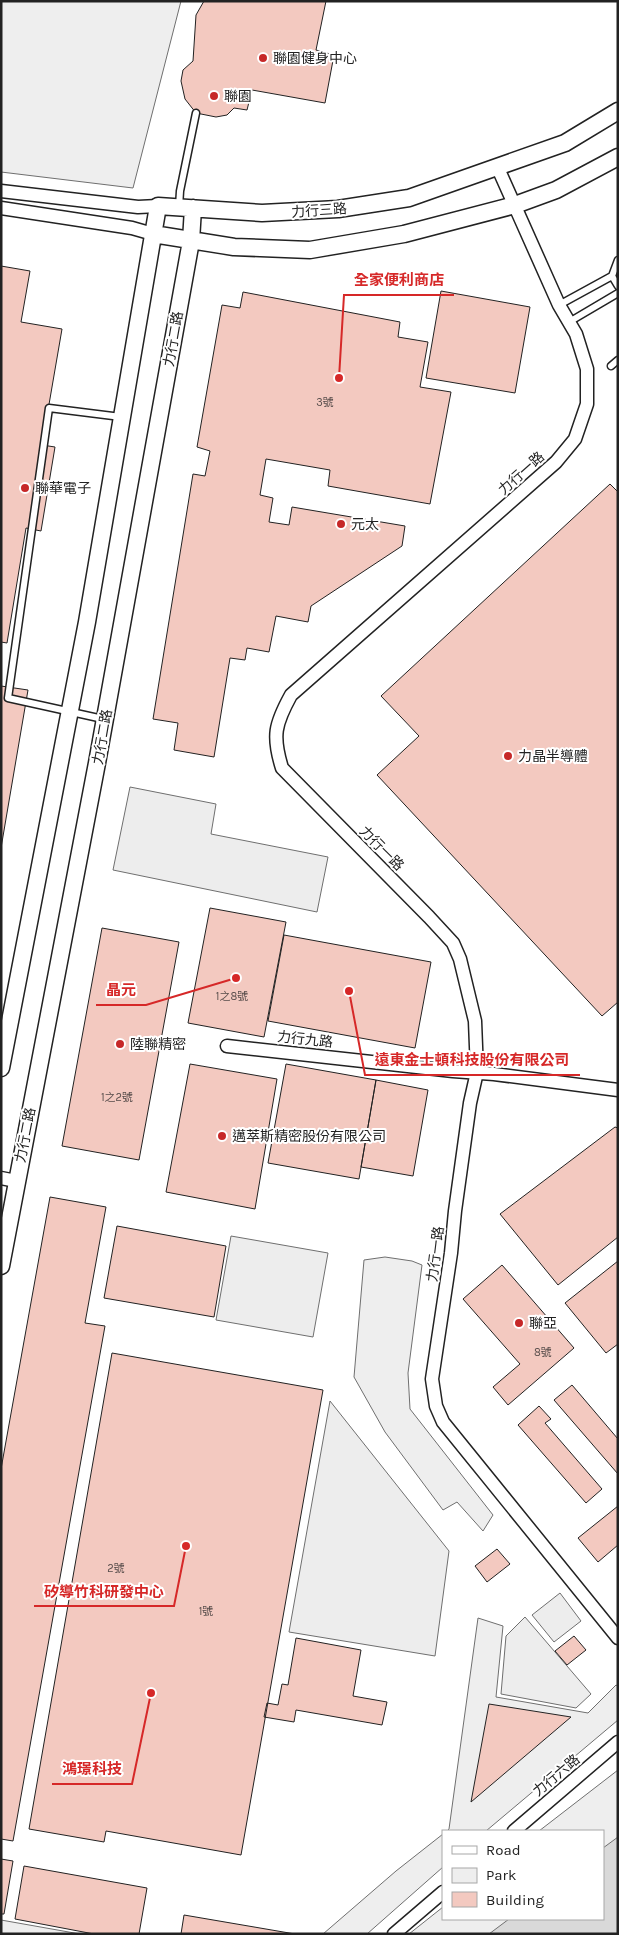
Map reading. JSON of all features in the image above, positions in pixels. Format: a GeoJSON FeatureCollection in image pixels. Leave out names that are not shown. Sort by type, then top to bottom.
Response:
{"type":"FeatureCollection","features":[{"type":"Feature","properties":{"kind":"street","name":"力行三路"},"geometry":{"type":"LineString","coordinates":[[1,191],[138,207],[186,207],[262,213],[338,209],[409,198],[498,166],[522,160],[565,143],[618,111]]}},
{"type":"Feature","properties":{"kind":"street"},"geometry":{"type":"LineString","coordinates":[[1,208],[132,228],[153,234],[234,248],[310,250],[404,234],[515,205],[556,190],[618,157]]}},
{"type":"Feature","properties":{"kind":"street","name":"力行一路"},"geometry":{"type":"LineString","coordinates":[[498,166],[559,306],[576,334],[587,369],[587,404],[575,439],[556,462],[291,695],[281,712],[275,731],[277,751],[282,768],[429,917],[453,943],[460,959],[475,1021],[477,1072],[470,1103],[451,1253],[432,1379],[436,1406],[444,1422],[618,1638]]}},
{"type":"Feature","properties":{"kind":"street"},"geometry":{"type":"LineString","coordinates":[[1,1068],[87,622],[120,417],[158,206]]}},
{"type":"Feature","properties":{"kind":"street","name":"力行二路"},"geometry":{"type":"LineString","coordinates":[[1,1266],[9,1180],[105,720],[191,241],[186,207]]}},
{"type":"Feature","properties":{"kind":"street","name":"力行九路"},"geometry":{"type":"LineString","coordinates":[[227,1046],[477,1072],[618,1090]]}},
{"type":"Feature","properties":{"kind":"street","name":"力行六路"},"geometry":{"type":"LineString","coordinates":[[515,1830],[618,1742]]}},
{"type":"Feature","properties":{"kind":"street"},"geometry":{"type":"LineString","coordinates":[[394,1934],[442,1893]]}},
{"type":"Feature","properties":{"kind":"lane"},"geometry":{"type":"LineString","coordinates":[[186,207],[180,191],[196,113]]}},
{"type":"Feature","properties":{"kind":"lane"},"geometry":{"type":"LineString","coordinates":[[559,306],[612,276],[618,260]]}},
{"type":"Feature","properties":{"kind":"lane"},"geometry":{"type":"LineString","coordinates":[[612,276],[618,286]]}},
{"type":"Feature","properties":{"kind":"lane"},"geometry":{"type":"LineString","coordinates":[[569,322],[618,293]]}},
{"type":"Feature","properties":{"kind":"lane"},"geometry":{"type":"LineString","coordinates":[[611,366],[618,360]]}},
{"type":"Feature","properties":{"kind":"lane"},"geometry":{"type":"LineString","coordinates":[[105,720],[8,698],[49,408],[120,417]]}},
{"type":"Feature","properties":{"kind":"green space"},"geometry":{"type":"Polygon","coordinates":[[[1,1],[181,1],[133,188],[1,172],[1,1]]]}},
{"type":"Feature","properties":{"kind":"green space"},"geometry":{"type":"Polygon","coordinates":[[[385,1257],[412,1261],[422,1265],[408,1373],[410,1409],[493,1515],[483,1531],[457,1502],[443,1510],[385,1432],[354,1377],[364,1260],[385,1257]]]}},
{"type":"Feature","properties":{"kind":"green space"},"geometry":{"type":"Polygon","coordinates":[[[478,1618],[503,1626],[496,1697],[588,1713],[616,1685],[618,1686],[618,1720],[487,1830],[449,1829],[478,1618]]]}},
{"type":"Feature","properties":{"kind":"green space"},"geometry":{"type":"Polygon","coordinates":[[[618,1770],[618,1934],[409,1934],[442,1908],[442,1920],[604,1920],[604,1830],[540,1830],[618,1770]]]}},
{"type":"Feature","properties":{"kind":"green space"},"geometry":{"type":"Polygon","coordinates":[[[442,1835],[442,1868],[367,1934],[323,1934],[396,1871],[442,1835]]]}},
{"type":"Feature","properties":{"kind":"green space"},"geometry":{"type":"Polygon","coordinates":[[[1,1920],[80,1934],[1,1934],[1,1920]]]}},
{"type":"Feature","properties":{"kind":"shaded area"},"geometry":{"type":"Polygon","coordinates":[[[130,787],[216,804],[211,834],[328,857],[317,912],[113,870],[130,787]]]}},
{"type":"Feature","properties":{"kind":"shaded area"},"geometry":{"type":"Polygon","coordinates":[[[231,1236],[328,1253],[313,1337],[216,1320],[231,1236]]]}},
{"type":"Feature","properties":{"kind":"shaded area"},"geometry":{"type":"Polygon","coordinates":[[[330,1401],[449,1551],[435,1656],[289,1632],[330,1401]]]}},
{"type":"Feature","properties":{"kind":"shaded area"},"geometry":{"type":"Polygon","coordinates":[[[560,1593],[581,1621],[554,1642],[532,1615],[560,1593]]]}},
{"type":"Feature","properties":{"kind":"shaded area"},"geometry":{"type":"Polygon","coordinates":[[[525,1617],[591,1694],[576,1708],[501,1694],[506,1636],[525,1617]]]}},
{"type":"Feature","properties":{"kind":"shaded area"},"geometry":{"type":"Polygon","coordinates":[[[618,1837],[618,1934],[489,1934],[508,1920],[604,1920],[604,1847],[618,1837]]]}},
{"type":"Feature","properties":{"kind":"building","name":"聯園健身中心"},"geometry":{"type":"Polygon","coordinates":[[[204,1],[326,1],[316,50],[334,55],[325,103],[252,90],[247,110],[234,108],[227,115],[216,117],[196,113],[185,99],[181,81],[183,70],[193,61],[196,15],[204,1]]]}},
{"type":"Feature","properties":{"kind":"building","name":"聯華電子"},"geometry":{"type":"Polygon","coordinates":[[[1,266],[30,271],[21,322],[62,329],[42,445],[55,447],[41,531],[26,528],[7,643],[1,642],[1,266]]]}},
{"type":"Feature","properties":{"kind":"building"},"geometry":{"type":"Polygon","coordinates":[[[441,291],[530,307],[515,393],[426,378],[441,291]]]}},
{"type":"Feature","properties":{"kind":"building","name":"元太"},"geometry":{"type":"Polygon","coordinates":[[[243,292],[400,322],[398,337],[428,342],[420,387],[451,392],[430,504],[328,486],[330,470],[266,459],[260,495],[273,498],[269,522],[289,525],[292,507],[405,526],[402,546],[311,606],[308,622],[276,616],[269,652],[247,648],[245,660],[230,658],[214,757],[174,750],[178,723],[153,719],[193,474],[205,476],[210,451],[197,447],[222,305],[240,308],[243,292]]]}},
{"type":"Feature","properties":{"kind":"building","name":"力晶半導體"},"geometry":{"type":"Polygon","coordinates":[[[610,484],[618,492],[618,1002],[602,1016],[377,775],[419,736],[381,696],[610,484]]]}},
{"type":"Feature","properties":{"kind":"building"},"geometry":{"type":"Polygon","coordinates":[[[1,686],[28,690],[1,848],[1,686]]]}},
{"type":"Feature","properties":{"kind":"building"},"geometry":{"type":"Polygon","coordinates":[[[210,908],[286,922],[264,1037],[188,1023],[210,908]]]}},
{"type":"Feature","properties":{"kind":"building","name":"陸聯精密"},"geometry":{"type":"Polygon","coordinates":[[[102,928],[179,942],[139,1160],[62,1146],[102,928]]]}},
{"type":"Feature","properties":{"kind":"building"},"geometry":{"type":"Polygon","coordinates":[[[284,935],[431,962],[415,1048],[268,1021],[284,935]]]}},
{"type":"Feature","properties":{"kind":"building","name":"邁萃斯精密股份有限公司"},"geometry":{"type":"Polygon","coordinates":[[[190,1064],[277,1079],[255,1209],[166,1192],[190,1064]]]}},
{"type":"Feature","properties":{"kind":"building"},"geometry":{"type":"Polygon","coordinates":[[[286,1064],[376,1080],[359,1179],[268,1163],[286,1064]]]}},
{"type":"Feature","properties":{"kind":"building"},"geometry":{"type":"Polygon","coordinates":[[[376,1080],[428,1090],[413,1176],[361,1167],[376,1080]]]}},
{"type":"Feature","properties":{"kind":"building"},"geometry":{"type":"Polygon","coordinates":[[[615,1127],[618,1128],[618,1237],[558,1285],[500,1214],[615,1127]]]}},
{"type":"Feature","properties":{"kind":"building"},"geometry":{"type":"Polygon","coordinates":[[[50,1197],[106,1207],[85,1323],[105,1326],[13,1841],[1,1839],[1,1469],[50,1197]]]}},
{"type":"Feature","properties":{"kind":"building"},"geometry":{"type":"Polygon","coordinates":[[[117,1226],[226,1246],[214,1317],[104,1298],[117,1226]]]}},
{"type":"Feature","properties":{"kind":"building"},"geometry":{"type":"Polygon","coordinates":[[[618,1261],[618,1344],[606,1353],[565,1303],[618,1261]]]}},
{"type":"Feature","properties":{"kind":"building","name":"聯亞"},"geometry":{"type":"Polygon","coordinates":[[[502,1265],[574,1348],[508,1405],[493,1387],[520,1364],[463,1299],[502,1265]]]}},
{"type":"Feature","properties":{"kind":"building"},"geometry":{"type":"Polygon","coordinates":[[[112,1353],[323,1390],[241,1855],[106,1831],[104,1842],[29,1829],[112,1353]]]}},
{"type":"Feature","properties":{"kind":"building"},"geometry":{"type":"Polygon","coordinates":[[[572,1385],[618,1439],[618,1474],[554,1400],[572,1385]]]}},
{"type":"Feature","properties":{"kind":"building"},"geometry":{"type":"Polygon","coordinates":[[[539,1406],[551,1419],[545,1423],[602,1489],[586,1503],[518,1425],[539,1406]]]}},
{"type":"Feature","properties":{"kind":"building"},"geometry":{"type":"Polygon","coordinates":[[[618,1506],[618,1545],[598,1562],[578,1538],[618,1506]]]}},
{"type":"Feature","properties":{"kind":"building"},"geometry":{"type":"Polygon","coordinates":[[[497,1549],[510,1564],[487,1582],[475,1566],[497,1549]]]}},
{"type":"Feature","properties":{"kind":"building"},"geometry":{"type":"Polygon","coordinates":[[[574,1636],[586,1650],[567,1665],[555,1651],[574,1636]]]}},
{"type":"Feature","properties":{"kind":"building"},"geometry":{"type":"Polygon","coordinates":[[[296,1638],[361,1650],[353,1696],[387,1702],[382,1725],[296,1710],[294,1722],[264,1717],[267,1703],[278,1705],[282,1684],[288,1685],[296,1638]]]}},
{"type":"Feature","properties":{"kind":"building"},"geometry":{"type":"Polygon","coordinates":[[[489,1704],[571,1717],[471,1802],[489,1704]]]}},
{"type":"Feature","properties":{"kind":"building"},"geometry":{"type":"Polygon","coordinates":[[[1,1859],[13,1861],[4,1914],[1,1914],[1,1859]]]}},
{"type":"Feature","properties":{"kind":"building"},"geometry":{"type":"Polygon","coordinates":[[[24,1866],[147,1888],[139,1934],[94,1934],[15,1919],[24,1866]]]}},
{"type":"Feature","properties":{"kind":"building"},"geometry":{"type":"Polygon","coordinates":[[[184,1915],[295,1934],[181,1934],[184,1915]]]}},
{"type":"Feature","properties":{"kind":"place","name":"聯園健身中心"},"geometry":{"type":"Point","coordinates":[263,58]}},
{"type":"Feature","properties":{"kind":"place","name":"聯園"},"geometry":{"type":"Point","coordinates":[214,96]}},
{"type":"Feature","properties":{"kind":"place","name":"全家便利商店"},"geometry":{"type":"Point","coordinates":[339,378]}},
{"type":"Feature","properties":{"kind":"place","name":"聯華電子"},"geometry":{"type":"Point","coordinates":[25,488]}},
{"type":"Feature","properties":{"kind":"place","name":"元太"},"geometry":{"type":"Point","coordinates":[341,524]}},
{"type":"Feature","properties":{"kind":"place","name":"力晶半導體"},"geometry":{"type":"Point","coordinates":[508,756]}},
{"type":"Feature","properties":{"kind":"place","name":"晶元"},"geometry":{"type":"Point","coordinates":[236,978]}},
{"type":"Feature","properties":{"kind":"place","name":"遠東金士頓科技股份有限公司"},"geometry":{"type":"Point","coordinates":[349,991]}},
{"type":"Feature","properties":{"kind":"place","name":"陸聯精密"},"geometry":{"type":"Point","coordinates":[120,1044]}},
{"type":"Feature","properties":{"kind":"place","name":"邁萃斯精密股份有限公司"},"geometry":{"type":"Point","coordinates":[222,1136]}},
{"type":"Feature","properties":{"kind":"place","name":"聯亞"},"geometry":{"type":"Point","coordinates":[519,1323]}},
{"type":"Feature","properties":{"kind":"place","name":"矽導竹科研發中心"},"geometry":{"type":"Point","coordinates":[186,1546]}},
{"type":"Feature","properties":{"kind":"place","name":"鴻璟科技"},"geometry":{"type":"Point","coordinates":[151,1693]}}]}
